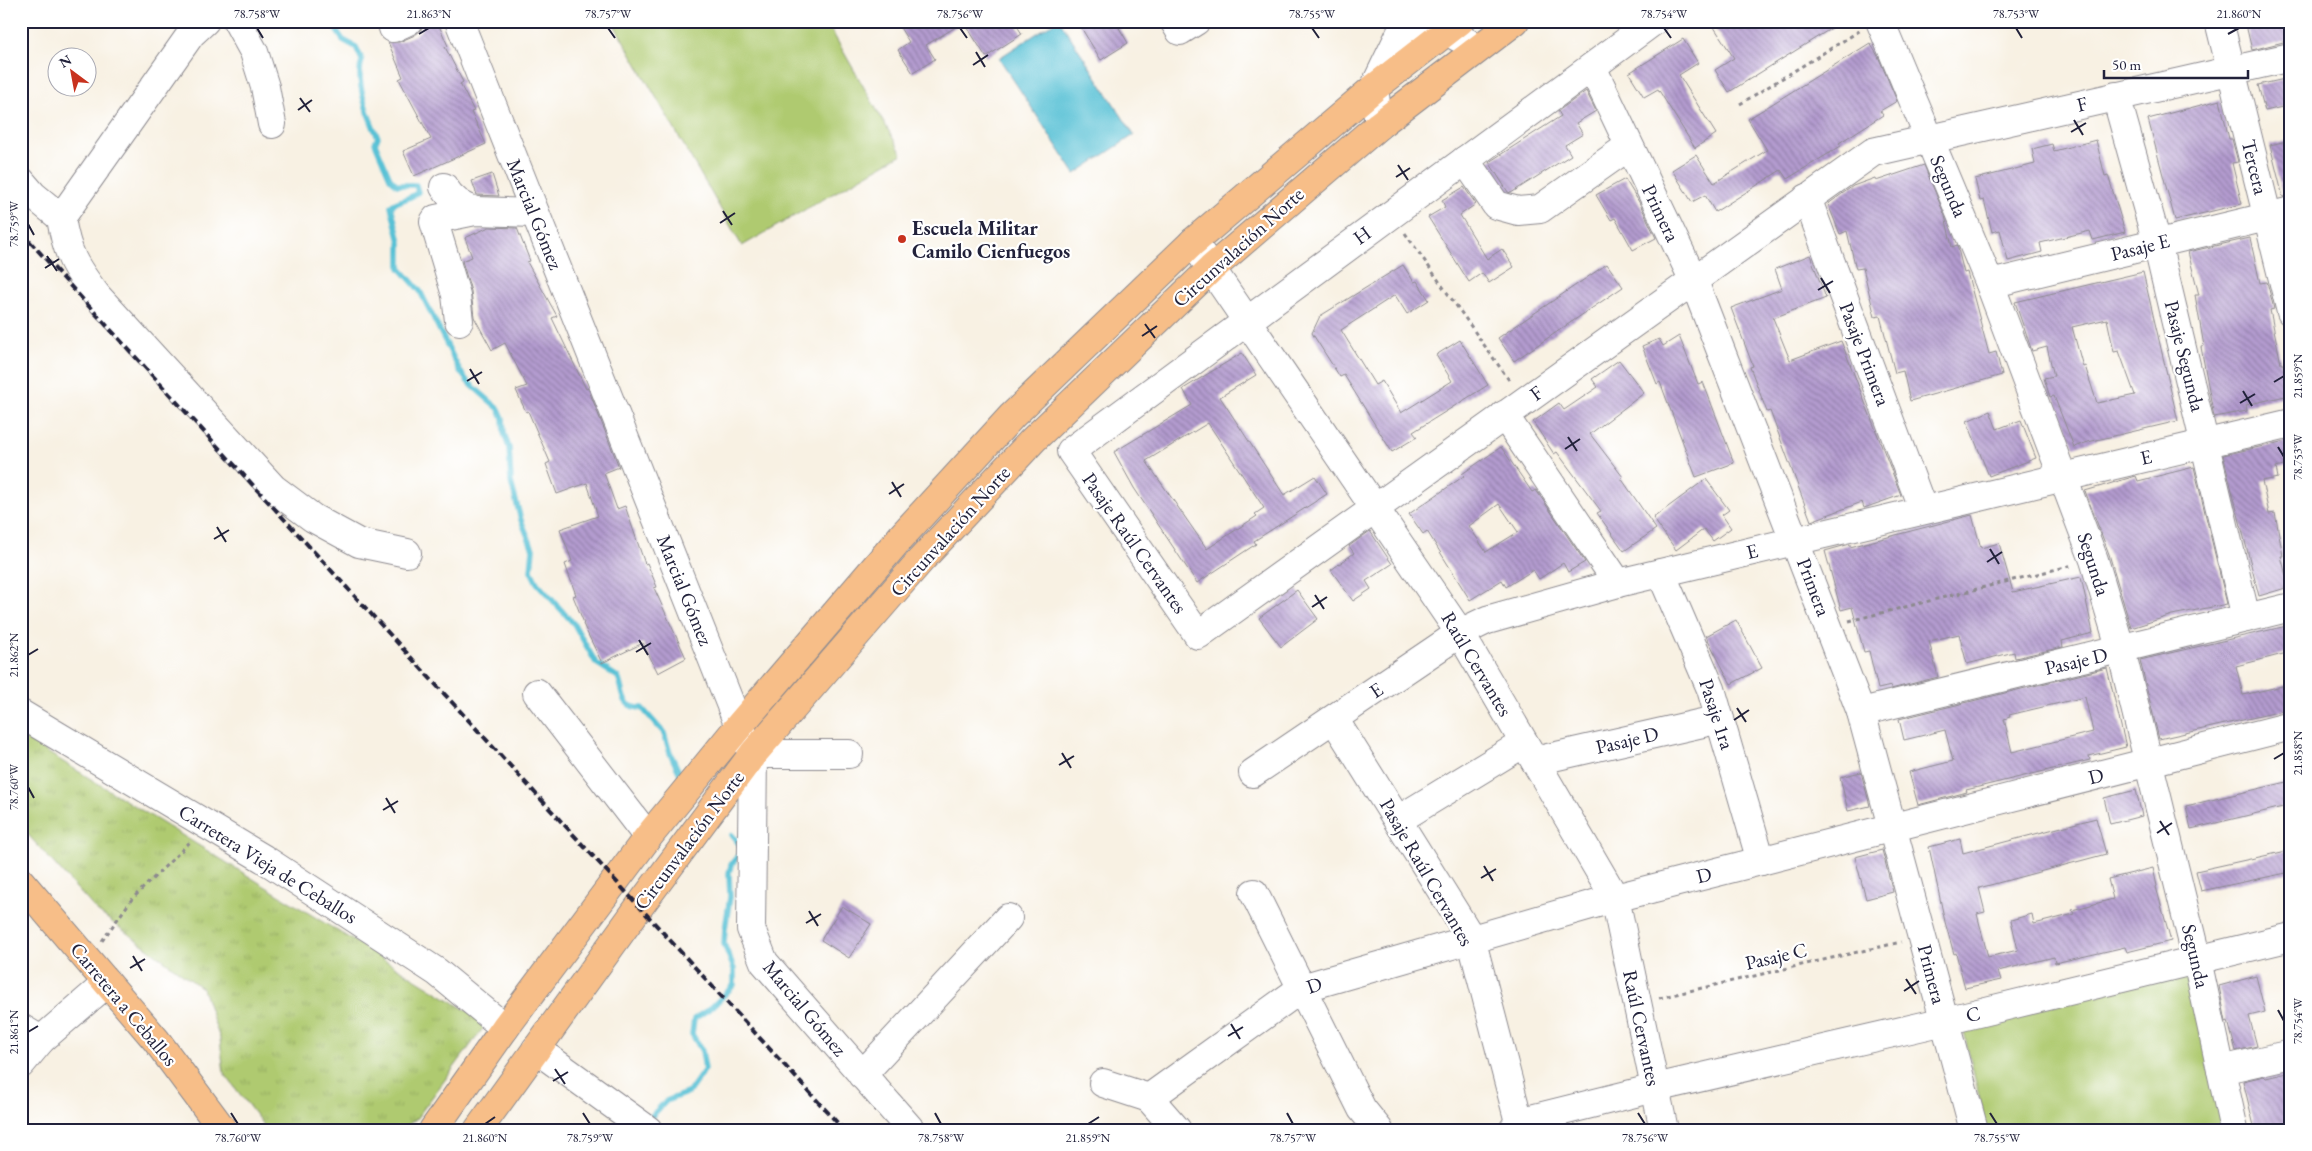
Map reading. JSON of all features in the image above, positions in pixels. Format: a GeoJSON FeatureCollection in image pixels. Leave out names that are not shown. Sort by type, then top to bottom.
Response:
{"type":"FeatureCollection","features":[{"type":"Feature","properties":{"kind":"main road","name":"Circunvalación Norte"},"geometry":{"type":"LineString","coordinates":[[478,1130],[638,907],[753,754],[921,560],[1033,440],[1211,269],[1379,125],[1515,21]]}},
{"type":"Feature","properties":{"kind":"main road","name":"Circunvalación Norte"},"geometry":{"type":"LineString","coordinates":[[433,1130],[505,1028],[648,837],[738,726],[901,537],[1012,416],[1193,242],[1374,88],[1453,26]]}},
{"type":"Feature","properties":{"kind":"main road","name":"Carretera a Ceballos"},"geometry":{"type":"LineString","coordinates":[[21,882],[156,1040],[223,1130]]}},
{"type":"Feature","properties":{"kind":"street"},"geometry":{"type":"LineString","coordinates":[[237,21],[254,52],[265,87],[272,124]]}},
{"type":"Feature","properties":{"kind":"street","name":"Marcial Gómez"},"geometry":{"type":"LineString","coordinates":[[459,21],[738,726],[753,754],[751,929],[764,962],[911,1130]]}},
{"type":"Feature","properties":{"kind":"street"},"geometry":{"type":"LineString","coordinates":[[1174,21],[1180,31],[1196,21]]}},
{"type":"Feature","properties":{"kind":"street","name":"H"},"geometry":{"type":"LineString","coordinates":[[1071,451],[1654,21]]}},
{"type":"Feature","properties":{"kind":"street","name":"Tercera"},"geometry":{"type":"LineString","coordinates":[[2219,21],[2230,72],[2279,214],[2291,312]]}},
{"type":"Feature","properties":{"kind":"street"},"geometry":{"type":"LineString","coordinates":[[1379,125],[1374,88],[1396,24],[1453,26],[1478,48]]}},
{"type":"Feature","properties":{"kind":"street","name":"Segunda"},"geometry":{"type":"LineString","coordinates":[[1873,24],[1925,128],[1990,284],[2094,560],[2121,650],[2197,960],[2234,1130]]}},
{"type":"Feature","properties":{"kind":"street"},"geometry":{"type":"LineString","coordinates":[[61,218],[191,25]]}},
{"type":"Feature","properties":{"kind":"street","name":"F"},"geometry":{"type":"LineString","coordinates":[[1198,635],[1873,152],[1925,128],[2116,96],[2291,57]]}},
{"type":"Feature","properties":{"kind":"street","name":"Primera"},"geometry":{"type":"LineString","coordinates":[[1592,67],[1693,279],[1861,712],[1944,1021],[1970,1129]]}},
{"type":"Feature","properties":{"kind":"street","name":"Pasaje Segunda"},"geometry":{"type":"LineString","coordinates":[[2116,96],[2157,243],[2246,618]]}},
{"type":"Feature","properties":{"kind":"street"},"geometry":{"type":"LineString","coordinates":[[1466,160],[1496,205],[1518,211],[1540,209],[1628,146]]}},
{"type":"Feature","properties":{"kind":"street"},"geometry":{"type":"LineString","coordinates":[[21,181],[33,195],[61,218],[65,245],[74,266],[97,296],[273,488],[312,518],[359,543],[407,553]]}},
{"type":"Feature","properties":{"kind":"street"},"geometry":{"type":"LineString","coordinates":[[444,187],[449,196],[461,205],[476,211]]}},
{"type":"Feature","properties":{"kind":"street","name":"Pasaje Primera"},"geometry":{"type":"LineString","coordinates":[[1807,198],[1923,510]]}},
{"type":"Feature","properties":{"kind":"street"},"geometry":{"type":"LineString","coordinates":[[459,321],[456,295],[434,222],[438,217],[476,211],[535,213]]}},
{"type":"Feature","properties":{"kind":"street","name":"Pasaje E"},"geometry":{"type":"LineString","coordinates":[[1990,284],[2279,214]]}},
{"type":"Feature","properties":{"kind":"street","name":"Raúl Cervantes"},"geometry":{"type":"LineString","coordinates":[[1193,242],[1376,507],[1460,633],[1615,898],[1664,1130]]}},
{"type":"Feature","properties":{"kind":"street"},"geometry":{"type":"LineString","coordinates":[[1514,408],[1618,583]]}},
{"type":"Feature","properties":{"kind":"street","name":"E"},"geometry":{"type":"LineString","coordinates":[[1253,773],[1460,633],[1487,620],[1618,583],[2291,423]]}},
{"type":"Feature","properties":{"kind":"street","name":"Pasaje Raúl Cervantes"},"geometry":{"type":"LineString","coordinates":[[1071,451],[1198,635]]}},
{"type":"Feature","properties":{"kind":"street","name":"Pasaje 1ra"},"geometry":{"type":"LineString","coordinates":[[1661,573],[1711,689],[1761,861]]}},
{"type":"Feature","properties":{"kind":"street","name":"Pasaje D"},"geometry":{"type":"LineString","coordinates":[[1861,712],[2291,607]]}},
{"type":"Feature","properties":{"kind":"street"},"geometry":{"type":"LineString","coordinates":[[537,693],[648,837]]}},
{"type":"Feature","properties":{"kind":"street","name":"Carretera Vieja de Ceballos"},"geometry":{"type":"LineString","coordinates":[[21,714],[264,859],[437,972],[505,1028]]}},
{"type":"Feature","properties":{"kind":"street","name":"Pasaje Raúl Cervantes"},"geometry":{"type":"LineString","coordinates":[[1334,719],[1471,938],[1516,1126]]}},
{"type":"Feature","properties":{"kind":"street","name":"Pasaje D"},"geometry":{"type":"LineString","coordinates":[[1398,820],[1529,752],[1720,719]]}},
{"type":"Feature","properties":{"kind":"street","name":"D"},"geometry":{"type":"LineString","coordinates":[[1149,1098],[1302,988],[1615,898],[2291,726]]}},
{"type":"Feature","properties":{"kind":"street"},"geometry":{"type":"LineString","coordinates":[[753,754],[849,754]]}},
{"type":"Feature","properties":{"kind":"street"},"geometry":{"type":"LineString","coordinates":[[1254,893],[1362,1109],[1379,1130]]}},
{"type":"Feature","properties":{"kind":"street"},"geometry":{"type":"LineString","coordinates":[[862,1075],[1008,918]]}},
{"type":"Feature","properties":{"kind":"street","name":"C"},"geometry":{"type":"LineString","coordinates":[[1516,1126],[1655,1088],[1944,1021],[2291,937]]}},
{"type":"Feature","properties":{"kind":"street"},"geometry":{"type":"LineString","coordinates":[[21,1064],[31,1034],[107,983]]}},
{"type":"Feature","properties":{"kind":"street"},"geometry":{"type":"LineString","coordinates":[[536,1049],[640,1125]]}},
{"type":"Feature","properties":{"kind":"street"},"geometry":{"type":"LineString","coordinates":[[2221,1070],[2291,1054]]}},
{"type":"Feature","properties":{"kind":"street"},"geometry":{"type":"LineString","coordinates":[[1103,1083],[1149,1098],[1177,1130]]}},
{"type":"Feature","properties":{"kind":"path"},"geometry":{"type":"LineString","coordinates":[[1740,104],[1873,24]]}},
{"type":"Feature","properties":{"kind":"path"},"geometry":{"type":"LineString","coordinates":[[1391,214],[1514,408]]}},
{"type":"Feature","properties":{"kind":"path"},"geometry":{"type":"LineString","coordinates":[[1829,626],[2094,560]]}},
{"type":"Feature","properties":{"kind":"path"},"geometry":{"type":"LineString","coordinates":[[88,960],[132,899],[207,825]]}},
{"type":"Feature","properties":{"kind":"path","name":"Pasaje C"},"geometry":{"type":"LineString","coordinates":[[1636,1004],[1922,937]]}},
{"type":"Feature","properties":{"kind":"green space"},"geometry":{"type":"Polygon","coordinates":[[[612,21],[826,21],[902,154],[742,246],[612,21]]]}},
{"type":"Feature","properties":{"kind":"green space"},"geometry":{"type":"Polygon","coordinates":[[[21,736],[487,1023],[416,1119],[400,1130],[267,1130],[224,1073],[220,1039],[203,989],[97,911],[21,827],[21,736]]]}},
{"type":"Feature","properties":{"kind":"green space"},"geometry":{"type":"Polygon","coordinates":[[[2190,971],[2226,1130],[1987,1130],[1962,1024],[2190,971]]]}},
{"type":"Feature","properties":{"kind":"water"},"geometry":{"type":"Polygon","coordinates":[[[1056,21],[1060,21],[1134,135],[1075,174],[999,58],[1056,21]]]}},
{"type":"Feature","properties":{"kind":"building"},"geometry":{"type":"Polygon","coordinates":[[[423,21],[437,21],[448,46],[445,47],[463,82],[460,84],[474,111],[471,112],[486,144],[414,176],[403,151],[431,139],[399,79],[403,77],[388,42],[399,42],[415,35],[421,30],[423,21]]]}},
{"type":"Feature","properties":{"kind":"building"},"geometry":{"type":"Polygon","coordinates":[[[896,21],[1014,21],[1022,34],[986,57],[964,22],[926,45],[935,59],[913,73],[898,50],[909,42],[896,21]]]}},
{"type":"Feature","properties":{"kind":"building"},"geometry":{"type":"Polygon","coordinates":[[[1077,21],[1115,21],[1128,43],[1101,60],[1077,21]]]}},
{"type":"Feature","properties":{"kind":"building"},"geometry":{"type":"Polygon","coordinates":[[[1710,21],[1843,21],[1729,92],[1715,70],[1734,58],[1710,21]]]}},
{"type":"Feature","properties":{"kind":"building"},"geometry":{"type":"Polygon","coordinates":[[[2262,21],[2291,21],[2291,40],[2252,50],[2246,25],[2262,21]]]}},
{"type":"Feature","properties":{"kind":"building"},"geometry":{"type":"Polygon","coordinates":[[[1683,39],[1698,63],[1679,75],[1716,134],[1695,148],[1658,89],[1644,97],[1629,73],[1683,39]]]}},
{"type":"Feature","properties":{"kind":"building"},"geometry":{"type":"Polygon","coordinates":[[[1870,43],[1878,56],[1897,101],[1880,111],[1883,115],[1839,143],[1841,146],[1787,179],[1781,170],[1715,212],[1705,195],[1692,202],[1672,170],[1696,155],[1714,183],[1767,150],[1748,119],[1870,43]]]}},
{"type":"Feature","properties":{"kind":"building"},"geometry":{"type":"Polygon","coordinates":[[[2289,78],[2291,105],[2265,111],[2258,85],[2289,78]]]}},
{"type":"Feature","properties":{"kind":"building"},"geometry":{"type":"Polygon","coordinates":[[[1586,91],[1596,111],[1576,123],[1583,134],[1565,145],[1571,155],[1511,193],[1508,192],[1489,162],[1561,116],[1558,111],[1586,91]]]}},
{"type":"Feature","properties":{"kind":"building"},"geometry":{"type":"Polygon","coordinates":[[[2220,100],[2229,139],[2232,139],[2238,162],[2232,163],[2242,204],[2175,220],[2148,119],[2220,100]]]}},
{"type":"Feature","properties":{"kind":"building"},"geometry":{"type":"Polygon","coordinates":[[[2096,140],[2105,176],[2108,175],[2125,232],[2093,240],[2090,231],[2040,243],[2042,252],[2008,261],[2000,230],[1992,232],[1984,200],[1980,201],[1975,179],[2035,164],[2032,149],[2052,144],[2054,151],[2096,140]]]}},
{"type":"Feature","properties":{"kind":"building"},"geometry":{"type":"Polygon","coordinates":[[[2291,140],[2291,196],[2283,197],[2270,145],[2291,140]]]}},
{"type":"Feature","properties":{"kind":"building"},"geometry":{"type":"Polygon","coordinates":[[[1924,165],[1945,216],[1952,247],[1957,245],[1964,273],[1967,272],[1989,354],[1996,352],[2002,375],[1910,401],[1903,371],[1895,373],[1880,316],[1875,317],[1863,268],[1856,269],[1847,231],[1840,234],[1828,204],[1853,186],[1875,178],[1876,181],[1924,165]]]}},
{"type":"Feature","properties":{"kind":"building"},"geometry":{"type":"Polygon","coordinates":[[[492,174],[499,196],[477,195],[472,181],[492,174]]]}},
{"type":"Feature","properties":{"kind":"building"},"geometry":{"type":"Polygon","coordinates":[[[1625,179],[1639,202],[1656,238],[1633,250],[1615,218],[1611,220],[1596,195],[1625,179]]]}},
{"type":"Feature","properties":{"kind":"building"},"geometry":{"type":"Polygon","coordinates":[[[1464,187],[1476,204],[1460,215],[1487,259],[1502,249],[1514,267],[1489,283],[1482,273],[1469,282],[1428,217],[1445,207],[1442,200],[1464,187]]]}},
{"type":"Feature","properties":{"kind":"building"},"geometry":{"type":"Polygon","coordinates":[[[489,227],[517,228],[530,261],[527,262],[557,316],[552,318],[586,389],[588,388],[619,467],[604,473],[617,509],[625,506],[645,564],[647,563],[657,587],[654,588],[686,658],[658,673],[643,643],[602,663],[583,624],[573,596],[576,595],[565,564],[572,561],[560,529],[598,516],[587,483],[557,494],[546,464],[550,462],[528,411],[526,412],[516,390],[527,386],[505,343],[492,350],[474,317],[471,291],[462,261],[472,257],[465,238],[489,227]]]}},
{"type":"Feature","properties":{"kind":"building"},"geometry":{"type":"Polygon","coordinates":[[[2250,238],[2260,283],[2267,282],[2274,309],[2270,310],[2281,364],[2283,364],[2290,395],[2246,405],[2247,411],[2214,417],[2201,347],[2204,346],[2195,295],[2199,295],[2188,252],[2250,238]]]}},
{"type":"Feature","properties":{"kind":"building"},"geometry":{"type":"Polygon","coordinates":[[[1810,255],[1826,298],[1773,318],[1790,360],[1841,341],[1901,495],[1864,508],[1862,502],[1811,521],[1770,411],[1767,412],[1750,367],[1753,366],[1731,308],[1782,289],[1775,269],[1810,255]]]}},
{"type":"Feature","properties":{"kind":"building"},"geometry":{"type":"Polygon","coordinates":[[[1607,264],[1623,287],[1514,361],[1498,338],[1607,264]]]}},
{"type":"Feature","properties":{"kind":"building"},"geometry":{"type":"Polygon","coordinates":[[[1403,265],[1414,282],[1417,281],[1429,300],[1407,314],[1395,295],[1341,330],[1375,385],[1382,381],[1401,413],[1452,381],[1436,355],[1460,340],[1488,385],[1413,432],[1417,437],[1392,452],[1344,375],[1340,377],[1312,333],[1320,316],[1403,265]]]}},
{"type":"Feature","properties":{"kind":"building"},"geometry":{"type":"Polygon","coordinates":[[[2143,272],[2178,421],[2074,447],[2054,396],[2050,397],[2044,378],[2054,376],[2047,347],[2032,351],[2015,302],[2143,272]],[[2107,319],[2072,327],[2083,367],[2085,366],[2097,403],[2135,395],[2119,351],[2114,352],[2107,319]]]}},
{"type":"Feature","properties":{"kind":"building"},"geometry":{"type":"Polygon","coordinates":[[[1679,336],[1698,384],[1703,382],[1734,463],[1696,477],[1660,382],[1657,384],[1642,346],[1659,339],[1663,346],[1679,336]]]}},
{"type":"Feature","properties":{"kind":"building"},"geometry":{"type":"Polygon","coordinates":[[[1242,353],[1256,375],[1220,397],[1284,495],[1315,476],[1327,494],[1254,541],[1256,544],[1197,583],[1134,488],[1114,452],[1192,405],[1183,389],[1242,353]],[[1208,423],[1146,461],[1207,549],[1257,516],[1255,514],[1264,508],[1208,423]]]}},
{"type":"Feature","properties":{"kind":"building"},"geometry":{"type":"Polygon","coordinates":[[[1619,360],[1644,393],[1590,434],[1623,477],[1621,478],[1656,529],[1624,551],[1597,513],[1601,511],[1557,452],[1554,454],[1533,422],[1559,403],[1564,410],[1598,387],[1592,379],[1619,360]]]}},
{"type":"Feature","properties":{"kind":"building"},"geometry":{"type":"Polygon","coordinates":[[[1990,411],[1997,429],[2021,420],[2036,458],[1989,476],[1967,421],[1990,411]]]}},
{"type":"Feature","properties":{"kind":"building"},"geometry":{"type":"Polygon","coordinates":[[[2291,440],[2291,464],[2276,468],[2278,478],[2262,481],[2269,514],[2275,513],[2283,556],[2281,556],[2289,587],[2259,596],[2223,455],[2291,440]]]}},
{"type":"Feature","properties":{"kind":"building"},"geometry":{"type":"Polygon","coordinates":[[[1501,447],[1532,492],[1536,490],[1585,562],[1568,572],[1563,563],[1539,579],[1533,570],[1506,587],[1502,580],[1470,600],[1427,531],[1423,534],[1409,514],[1464,476],[1462,474],[1501,447]],[[1499,504],[1469,526],[1486,552],[1518,532],[1499,504]]]}},
{"type":"Feature","properties":{"kind":"building"},"geometry":{"type":"Polygon","coordinates":[[[2194,467],[2227,604],[2172,615],[2131,628],[2109,554],[2085,491],[2136,476],[2138,481],[2194,467]]]}},
{"type":"Feature","properties":{"kind":"building"},"geometry":{"type":"Polygon","coordinates":[[[1706,479],[1729,510],[1722,515],[1731,528],[1713,541],[1704,529],[1676,550],[1653,518],[1706,479]]]}},
{"type":"Feature","properties":{"kind":"building"},"geometry":{"type":"Polygon","coordinates":[[[1972,515],[1981,548],[1999,543],[2013,592],[2081,577],[2093,633],[2062,641],[2063,647],[2015,658],[2014,652],[1967,664],[1959,634],[1929,641],[1938,677],[1891,689],[1891,686],[1878,689],[1869,651],[1864,652],[1852,607],[1841,610],[1825,551],[1850,544],[1850,547],[1972,515]]]}},
{"type":"Feature","properties":{"kind":"building"},"geometry":{"type":"Polygon","coordinates":[[[1370,531],[1392,564],[1366,581],[1371,589],[1353,601],[1331,570],[1354,553],[1349,546],[1370,531]]]}},
{"type":"Feature","properties":{"kind":"building"},"geometry":{"type":"Polygon","coordinates":[[[1297,590],[1318,619],[1281,647],[1259,618],[1297,590]]]}},
{"type":"Feature","properties":{"kind":"building"},"geometry":{"type":"Polygon","coordinates":[[[1736,620],[1762,668],[1731,684],[1706,636],[1736,620]]]}},
{"type":"Feature","properties":{"kind":"building"},"geometry":{"type":"Polygon","coordinates":[[[2291,625],[2291,652],[2236,666],[2243,695],[2291,684],[2291,709],[2159,739],[2140,660],[2291,625]]]}},
{"type":"Feature","properties":{"kind":"building"},"geometry":{"type":"Polygon","coordinates":[[[2107,668],[2126,747],[2089,756],[2090,760],[1966,790],[1967,792],[1918,805],[1909,772],[1953,761],[1945,730],[1904,740],[1899,719],[2107,668]],[[2085,697],[2009,715],[2010,717],[2004,719],[2012,752],[2093,732],[2085,697]]]}},
{"type":"Feature","properties":{"kind":"building"},"geometry":{"type":"Polygon","coordinates":[[[1861,772],[1870,806],[1848,811],[1840,777],[1861,772]]]}},
{"type":"Feature","properties":{"kind":"building"},"geometry":{"type":"Polygon","coordinates":[[[2291,781],[2291,805],[2191,829],[2186,806],[2291,781]]]}},
{"type":"Feature","properties":{"kind":"building"},"geometry":{"type":"Polygon","coordinates":[[[2136,790],[2142,816],[2110,824],[2104,798],[2136,790]]]}},
{"type":"Feature","properties":{"kind":"building"},"geometry":{"type":"Polygon","coordinates":[[[2096,818],[2106,854],[1979,888],[1985,912],[1977,914],[1988,957],[2018,950],[2011,920],[2032,914],[2034,924],[2074,914],[2072,910],[2113,899],[2108,879],[2153,868],[2156,887],[2171,941],[2127,952],[2125,947],[2055,963],[2054,957],[1998,971],[2001,980],[1965,988],[1956,953],[1954,954],[1945,922],[1929,847],[1960,839],[1963,853],[2096,818]]]}},
{"type":"Feature","properties":{"kind":"building"},"geometry":{"type":"Polygon","coordinates":[[[1882,850],[1893,892],[1866,899],[1855,857],[1882,850]]]}},
{"type":"Feature","properties":{"kind":"building"},"geometry":{"type":"Polygon","coordinates":[[[2291,850],[2291,872],[2201,891],[2196,871],[2291,850]]]}},
{"type":"Feature","properties":{"kind":"building"},"geometry":{"type":"Polygon","coordinates":[[[842,906],[871,924],[849,958],[821,940],[842,906]]]}},
{"type":"Feature","properties":{"kind":"building"},"geometry":{"type":"Polygon","coordinates":[[[2256,976],[2265,1012],[2249,1016],[2257,1046],[2236,1051],[2228,1021],[2226,1022],[2219,986],[2256,976]]]}},
{"type":"Feature","properties":{"kind":"building"},"geometry":{"type":"Polygon","coordinates":[[[2291,1072],[2291,1130],[2255,1130],[2243,1081],[2291,1072]]]}},
{"type":"Feature","properties":{"kind":"waterway"},"geometry":{"type":"LineString","coordinates":[[330,21],[343,40],[356,47],[362,60],[360,69],[361,88],[370,119],[378,137],[375,143],[390,178],[397,185],[416,185],[418,192],[412,197],[391,206],[400,242],[400,268],[420,291],[460,371],[468,382],[499,409],[503,418],[504,433],[509,448],[511,482],[521,520],[533,549],[531,571],[537,583],[574,624],[596,663],[618,677],[626,702],[635,707],[642,708],[664,733],[670,753],[680,774]]}},
{"type":"Feature","properties":{"kind":"waterway"},"geometry":{"type":"LineString","coordinates":[[648,1120],[666,1101],[689,1092],[705,1069],[702,1051],[692,1034],[694,1019],[712,1007],[734,985],[734,969],[724,944],[730,897],[729,873],[731,865],[740,853],[741,846],[732,835]]}},
{"type":"Feature","properties":{"kind":"railway"},"geometry":{"type":"LineString","coordinates":[[21,232],[844,1130]]}},
{"type":"Feature","properties":{"kind":"place","name":"Escuela Militar Camilo Cienfuegos"},"geometry":{"type":"Point","coordinates":[902,239]}}]}
